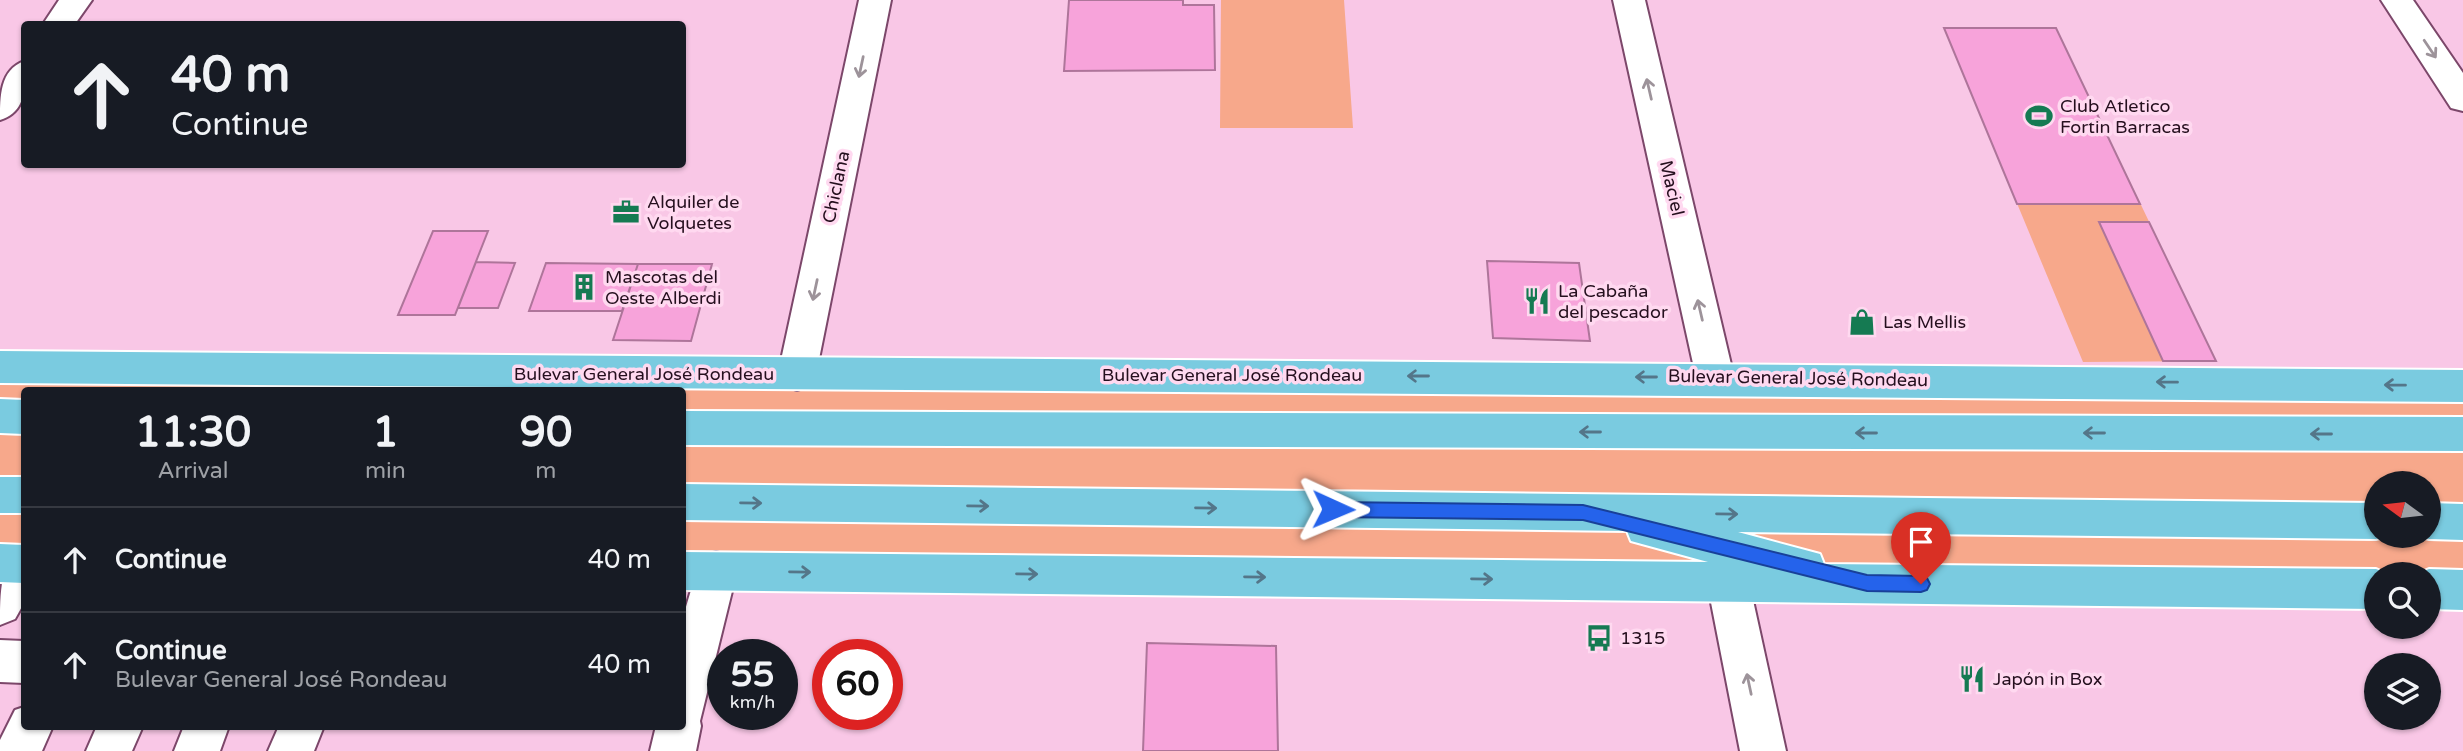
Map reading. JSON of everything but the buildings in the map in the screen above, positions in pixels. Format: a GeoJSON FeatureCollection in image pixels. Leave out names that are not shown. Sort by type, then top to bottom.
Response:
{"type":"FeatureCollection","features":[{"type":"Feature","properties":{"kind":"main road","name":"Bulevar General José Rondeau"},"geometry":{"type":"LineString","coordinates":[[0,368],[567,374],[1715,377],[2463,386]]}},
{"type":"Feature","properties":{"kind":"main road"},"geometry":{"type":"LineString","coordinates":[[567,374],[629,387]]}},
{"type":"Feature","properties":{"kind":"main road"},"geometry":{"type":"LineString","coordinates":[[686,399],[838,431]]}},
{"type":"Feature","properties":{"kind":"main road"},"geometry":{"type":"LineString","coordinates":[[0,416],[21,417]]}},
{"type":"Feature","properties":{"kind":"main road"},"geometry":{"type":"LineString","coordinates":[[686,428],[838,431],[2463,434]]}},
{"type":"Feature","properties":{"kind":"main road"},"geometry":{"type":"LineString","coordinates":[[0,495],[21,495]]}},
{"type":"Feature","properties":{"kind":"main road"},"geometry":{"type":"LineString","coordinates":[[686,502],[2364,521]]}},
{"type":"Feature","properties":{"kind":"main road"},"geometry":{"type":"LineString","coordinates":[[1583,512],[1867,583]]}},
{"type":"Feature","properties":{"kind":"main road"},"geometry":{"type":"LineString","coordinates":[[2441,521],[2463,522]]}},
{"type":"Feature","properties":{"kind":"main road"},"geometry":{"type":"LineString","coordinates":[[0,563],[21,564]]}},
{"type":"Feature","properties":{"kind":"main road"},"geometry":{"type":"LineString","coordinates":[[699,571],[2364,589]]}},
{"type":"Feature","properties":{"kind":"main road"},"geometry":{"type":"LineString","coordinates":[[2441,589],[2463,590]]}},
{"type":"Feature","properties":{"kind":"street"},"geometry":{"type":"LineString","coordinates":[[61,21],[76,0]]}},
{"type":"Feature","properties":{"kind":"street","name":"Chiclana"},"geometry":{"type":"LineString","coordinates":[[797,374],[875,0]]}},
{"type":"Feature","properties":{"kind":"street","name":"Maciel"},"geometry":{"type":"LineString","coordinates":[[1629,0],[1715,377]]}},
{"type":"Feature","properties":{"kind":"street"},"geometry":{"type":"LineString","coordinates":[[2397,0],[2463,99]]}},
{"type":"Feature","properties":{"kind":"street"},"geometry":{"type":"LineString","coordinates":[[0,108],[21,77]]}},
{"type":"Feature","properties":{"kind":"street"},"geometry":{"type":"LineString","coordinates":[[0,605],[21,569]]}},
{"type":"Feature","properties":{"kind":"street"},"geometry":{"type":"LineString","coordinates":[[686,677],[699,571]]}},
{"type":"Feature","properties":{"kind":"street"},"geometry":{"type":"LineString","coordinates":[[1728,582],[1763,751]]}},
{"type":"Feature","properties":{"kind":"street"},"geometry":{"type":"LineString","coordinates":[[0,661],[21,662]]}},
{"type":"Feature","properties":{"kind":"street"},"geometry":{"type":"LineString","coordinates":[[18,751],[29,730]]}},
{"type":"Feature","properties":{"kind":"street"},"geometry":{"type":"LineString","coordinates":[[109,751],[119,730]]}},
{"type":"Feature","properties":{"kind":"street"},"geometry":{"type":"LineString","coordinates":[[197,751],[205,730]]}},
{"type":"Feature","properties":{"kind":"street"},"geometry":{"type":"LineString","coordinates":[[291,751],[300,730]]}},
{"type":"Feature","properties":{"kind":"street"},"geometry":{"type":"LineString","coordinates":[[673,751],[677,730]]}},
{"type":"Feature","properties":{"kind":"shaded area"},"geometry":{"type":"Polygon","coordinates":[[[1221,0],[1344,0],[1353,128],[1220,128],[1221,0]]]}},
{"type":"Feature","properties":{"kind":"shaded area","name":"Club Atletico Fortin Barracas"},"geometry":{"type":"Polygon","coordinates":[[[1944,28],[2056,28],[2216,361],[2083,362],[1944,28]]]}},
{"type":"Feature","properties":{"kind":"shaded area"},"geometry":{"type":"Polygon","coordinates":[[[0,367],[2463,386],[2463,590],[2441,580],[2441,562],[2364,562],[2364,589],[686,571],[686,387],[21,387],[21,564],[0,563],[0,367]]]}},
{"type":"Feature","properties":{"kind":"place","name":"Club Atletico Fortin Barracas"},"geometry":{"type":"Point","coordinates":[2039,116]}},
{"type":"Feature","properties":{"kind":"place","name":"Alquiler de Volquetes"},"geometry":{"type":"Point","coordinates":[626,212]}},
{"type":"Feature","properties":{"kind":"place","name":"Mascotas del Oeste Alberdi"},"geometry":{"type":"Point","coordinates":[584,287]}},
{"type":"Feature","properties":{"kind":"place","name":"La Cabaña del pescador"},"geometry":{"type":"Point","coordinates":[1537,301]}},
{"type":"Feature","properties":{"kind":"place","name":"Las Mellis"},"geometry":{"type":"Point","coordinates":[1862,322]}},
{"type":"Feature","properties":{"kind":"place","name":"1315"},"geometry":{"type":"Point","coordinates":[1599,638]}},
{"type":"Feature","properties":{"kind":"place","name":"Japón in Box"},"geometry":{"type":"Point","coordinates":[1972,679]}},
{"type":"Feature","properties":{"kind":"route"},"geometry":{"type":"LineString","coordinates":[[1333,509],[1583,512],[1867,583],[1921,584]]}}]}
